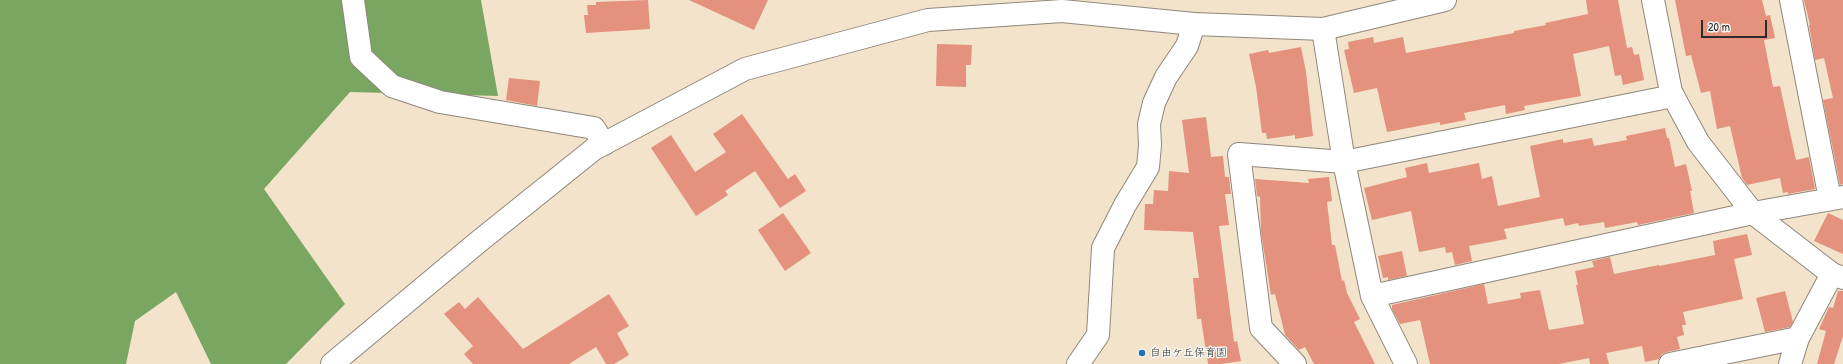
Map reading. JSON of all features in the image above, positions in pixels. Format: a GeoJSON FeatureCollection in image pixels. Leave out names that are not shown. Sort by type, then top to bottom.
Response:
{"type":"FeatureCollection","features":[{"type":"Feature","properties":{"kind":"street"},"geometry":{"type":"LineString","coordinates":[[354,0],[361,57],[392,86],[440,102],[594,128],[604,144]]}},
{"type":"Feature","properties":{"kind":"street"},"geometry":{"type":"LineString","coordinates":[[332,364],[477,243],[594,149],[745,69],[928,20],[1062,11],[1194,24],[1322,29],[1421,2],[1445,0]]}},
{"type":"Feature","properties":{"kind":"street"},"geometry":{"type":"LineString","coordinates":[[1653,0],[1673,96],[1698,142],[1753,213],[1837,276],[1798,338],[1790,364]]}},
{"type":"Feature","properties":{"kind":"street"},"geometry":{"type":"LineString","coordinates":[[1372,296],[1753,213],[1836,198],[1791,0]]}},
{"type":"Feature","properties":{"kind":"street"},"geometry":{"type":"LineString","coordinates":[[1078,364],[1098,335],[1103,248],[1124,205],[1148,167],[1150,145],[1149,124],[1154,103],[1166,77],[1187,46],[1194,24]]}},
{"type":"Feature","properties":{"kind":"street"},"geometry":{"type":"LineString","coordinates":[[1322,29],[1344,162],[1372,296],[1406,364]]}},
{"type":"Feature","properties":{"kind":"street"},"geometry":{"type":"LineString","coordinates":[[1295,364],[1261,328],[1239,154],[1344,162],[1673,96]]}},
{"type":"Feature","properties":{"kind":"street"},"geometry":{"type":"LineString","coordinates":[[1670,364],[1798,338]]}},
{"type":"Feature","properties":{"kind":"green space"},"geometry":{"type":"Polygon","coordinates":[[[0,0],[481,0],[498,96],[350,92],[264,189],[345,304],[286,364],[211,364],[176,292],[135,321],[126,364],[0,364],[0,0]]]}},
{"type":"Feature","properties":{"kind":"building"},"geometry":{"type":"Polygon","coordinates":[[[648,0],[650,29],[586,33],[584,15],[588,15],[587,5],[596,5],[596,2],[648,0]]]}},
{"type":"Feature","properties":{"kind":"building"},"geometry":{"type":"Polygon","coordinates":[[[689,0],[768,0],[754,30],[689,0]]]}},
{"type":"Feature","properties":{"kind":"building"},"geometry":{"type":"Polygon","coordinates":[[[1586,0],[1618,0],[1627,48],[1632,47],[1634,55],[1639,54],[1644,80],[1623,85],[1621,75],[1615,76],[1609,46],[1573,54],[1581,96],[1524,106],[1525,110],[1506,114],[1505,105],[1464,113],[1466,120],[1440,125],[1440,122],[1387,132],[1377,88],[1354,93],[1344,50],[1349,49],[1348,42],[1373,37],[1374,43],[1403,37],[1406,53],[1514,33],[1514,31],[1546,25],[1545,23],[1588,14],[1586,0]]]}},
{"type":"Feature","properties":{"kind":"building"},"geometry":{"type":"Polygon","coordinates":[[[1675,0],[1762,0],[1766,16],[1770,15],[1775,38],[1764,40],[1773,87],[1780,86],[1796,160],[1809,157],[1815,189],[1788,194],[1788,192],[1783,193],[1780,178],[1747,185],[1742,178],[1730,126],[1717,129],[1710,91],[1701,93],[1691,55],[1686,56],[1675,0]]]}},
{"type":"Feature","properties":{"kind":"building"},"geometry":{"type":"Polygon","coordinates":[[[1804,0],[1843,0],[1843,184],[1840,185],[1823,100],[1833,98],[1824,58],[1815,60],[1810,25],[1804,0]]]}},
{"type":"Feature","properties":{"kind":"building"},"geometry":{"type":"Polygon","coordinates":[[[937,44],[972,45],[971,65],[966,65],[966,87],[936,86],[937,44]]]}},
{"type":"Feature","properties":{"kind":"building"},"geometry":{"type":"Polygon","coordinates":[[[1301,47],[1306,72],[1313,136],[1295,139],[1295,135],[1267,139],[1266,133],[1262,133],[1256,87],[1249,54],[1268,50],[1269,53],[1301,47]]]}},
{"type":"Feature","properties":{"kind":"building"},"geometry":{"type":"Polygon","coordinates":[[[509,78],[540,81],[537,106],[506,100],[509,78]]]}},
{"type":"Feature","properties":{"kind":"building"},"geometry":{"type":"Polygon","coordinates":[[[742,114],[788,179],[795,174],[806,191],[780,208],[755,171],[725,191],[728,195],[696,216],[651,148],[671,135],[695,172],[726,152],[713,134],[742,114]]]}},
{"type":"Feature","properties":{"kind":"building"},"geometry":{"type":"Polygon","coordinates":[[[1206,117],[1211,157],[1223,156],[1225,177],[1229,177],[1231,194],[1225,194],[1229,225],[1219,226],[1234,342],[1237,341],[1241,361],[1221,364],[1208,364],[1201,319],[1197,319],[1193,278],[1199,278],[1193,232],[1144,230],[1145,204],[1153,204],[1154,190],[1168,191],[1169,171],[1189,173],[1182,120],[1206,117]]]}},
{"type":"Feature","properties":{"kind":"building"},"geometry":{"type":"Polygon","coordinates":[[[1665,128],[1667,138],[1669,138],[1675,167],[1686,164],[1692,191],[1690,191],[1694,213],[1638,225],[1637,222],[1605,228],[1604,222],[1579,226],[1578,223],[1565,226],[1563,218],[1504,229],[1507,239],[1469,246],[1472,261],[1455,265],[1452,252],[1446,253],[1445,247],[1419,252],[1411,211],[1372,220],[1364,188],[1407,177],[1405,168],[1427,163],[1429,173],[1479,163],[1482,179],[1492,176],[1498,206],[1540,197],[1530,146],[1563,139],[1563,143],[1592,138],[1594,146],[1627,140],[1626,136],[1665,128]]]}},
{"type":"Feature","properties":{"kind":"building"},"geometry":{"type":"Polygon","coordinates":[[[1329,177],[1332,201],[1327,202],[1332,245],[1335,245],[1342,281],[1344,280],[1347,293],[1360,319],[1354,322],[1375,364],[1314,364],[1305,347],[1299,350],[1285,335],[1275,294],[1271,295],[1261,232],[1260,197],[1257,196],[1255,179],[1309,183],[1308,179],[1329,177]]]}},
{"type":"Feature","properties":{"kind":"building"},"geometry":{"type":"Polygon","coordinates":[[[783,213],[811,253],[785,271],[758,230],[783,213]]]}},
{"type":"Feature","properties":{"kind":"building"},"geometry":{"type":"Polygon","coordinates":[[[1828,213],[1843,220],[1843,254],[1814,241],[1828,213]]]}},
{"type":"Feature","properties":{"kind":"building"},"geometry":{"type":"Polygon","coordinates":[[[1747,234],[1752,255],[1734,259],[1743,299],[1683,312],[1686,325],[1682,325],[1684,335],[1677,337],[1680,349],[1662,354],[1659,359],[1645,362],[1642,346],[1606,353],[1609,364],[1590,364],[1589,358],[1559,364],[1430,364],[1420,320],[1400,324],[1392,309],[1392,305],[1484,284],[1488,304],[1521,298],[1520,293],[1540,290],[1549,330],[1584,324],[1576,285],[1578,285],[1575,271],[1594,267],[1592,261],[1610,257],[1614,274],[1715,255],[1713,241],[1747,234]]]}},
{"type":"Feature","properties":{"kind":"building"},"geometry":{"type":"Polygon","coordinates":[[[1402,251],[1407,276],[1388,280],[1388,277],[1383,278],[1378,256],[1402,251]]]}},
{"type":"Feature","properties":{"kind":"building"},"geometry":{"type":"Polygon","coordinates":[[[1785,291],[1793,322],[1790,327],[1765,332],[1756,298],[1785,291]]]}},
{"type":"Feature","properties":{"kind":"building"},"geometry":{"type":"Polygon","coordinates":[[[1838,291],[1843,291],[1843,336],[1834,364],[1817,364],[1826,331],[1819,329],[1829,307],[1833,308],[1838,291]]]}},
{"type":"Feature","properties":{"kind":"building"},"geometry":{"type":"Polygon","coordinates":[[[609,294],[629,326],[617,333],[629,355],[614,364],[606,364],[596,347],[569,364],[473,364],[464,354],[473,346],[444,314],[459,302],[465,309],[478,297],[523,349],[609,294]]]}},
{"type":"Feature","properties":{"kind":"place","name":"自由ケ丘保育園"},"geometry":{"type":"Point","coordinates":[1142,353]}}]}
